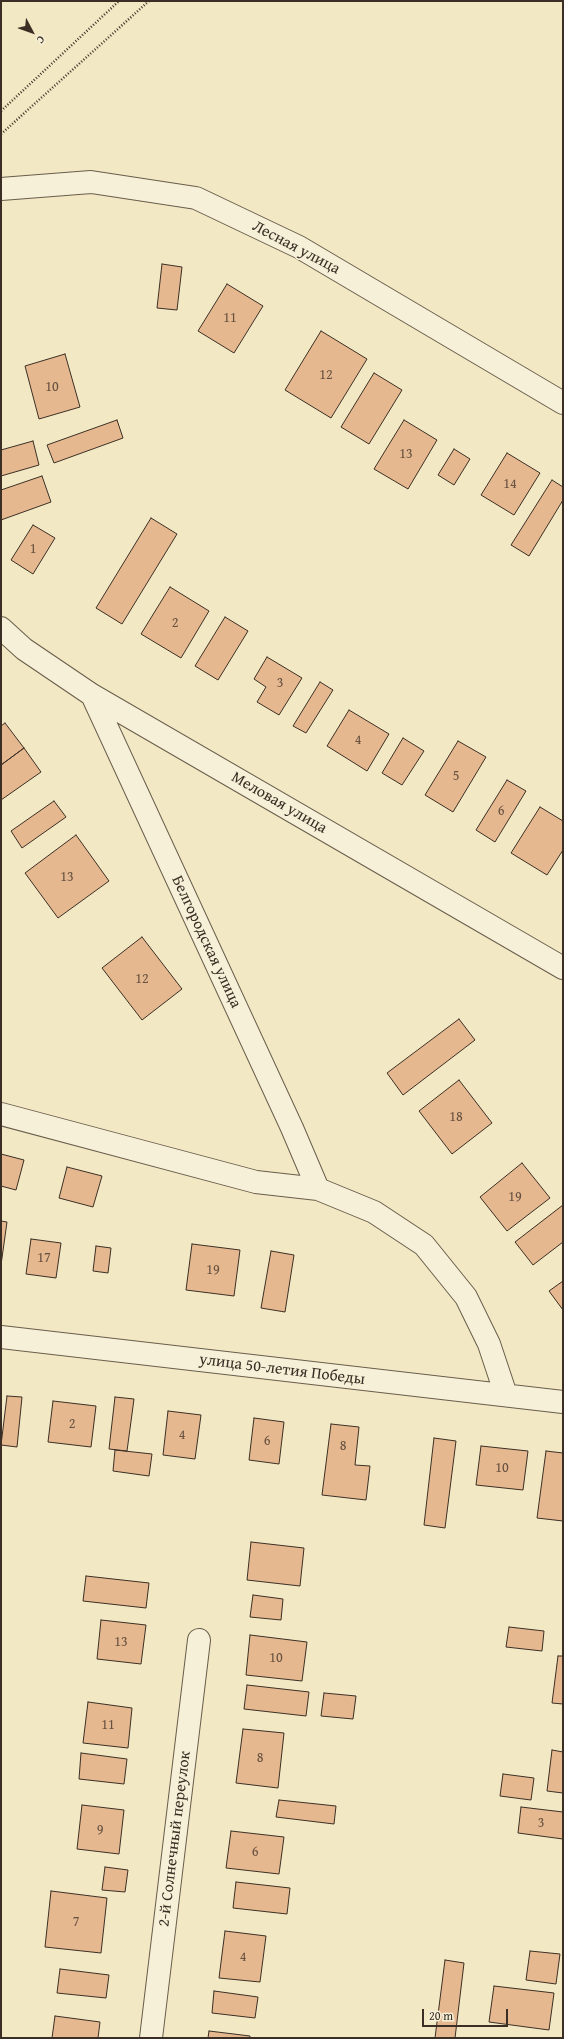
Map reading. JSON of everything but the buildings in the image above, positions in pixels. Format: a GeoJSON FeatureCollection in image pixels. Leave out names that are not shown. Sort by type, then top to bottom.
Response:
{"type":"FeatureCollection","features":[{"type":"Feature","properties":{"kind":"street","name":"Лесная улица"},"geometry":{"type":"LineString","coordinates":[[1,190],[91,182],[196,198],[299,247],[563,404]]}},
{"type":"Feature","properties":{"kind":"street","name":"Меловая улица"},"geometry":{"type":"LineString","coordinates":[[1,628],[24,649],[92,695],[563,968]]}},
{"type":"Feature","properties":{"kind":"street","name":"Белгородская улица"},"geometry":{"type":"LineString","coordinates":[[92,695],[289,1120],[318,1189]]}},
{"type":"Feature","properties":{"kind":"street"},"geometry":{"type":"LineString","coordinates":[[1,1114],[256,1182],[318,1189],[374,1212],[424,1245],[466,1297],[489,1344],[506,1396]]}},
{"type":"Feature","properties":{"kind":"street","name":"улица 50-летия Победы"},"geometry":{"type":"LineString","coordinates":[[1,1337],[563,1402]]}},
{"type":"Feature","properties":{"kind":"street","name":"2-й Солнечный переулок"},"geometry":{"type":"LineString","coordinates":[[151,2038],[199,1640]]}},
{"type":"Feature","properties":{"kind":"path"},"geometry":{"type":"LineString","coordinates":[[1,111],[119,1]]}},
{"type":"Feature","properties":{"kind":"path"},"geometry":{"type":"LineString","coordinates":[[1,134],[149,1]]}}]}
